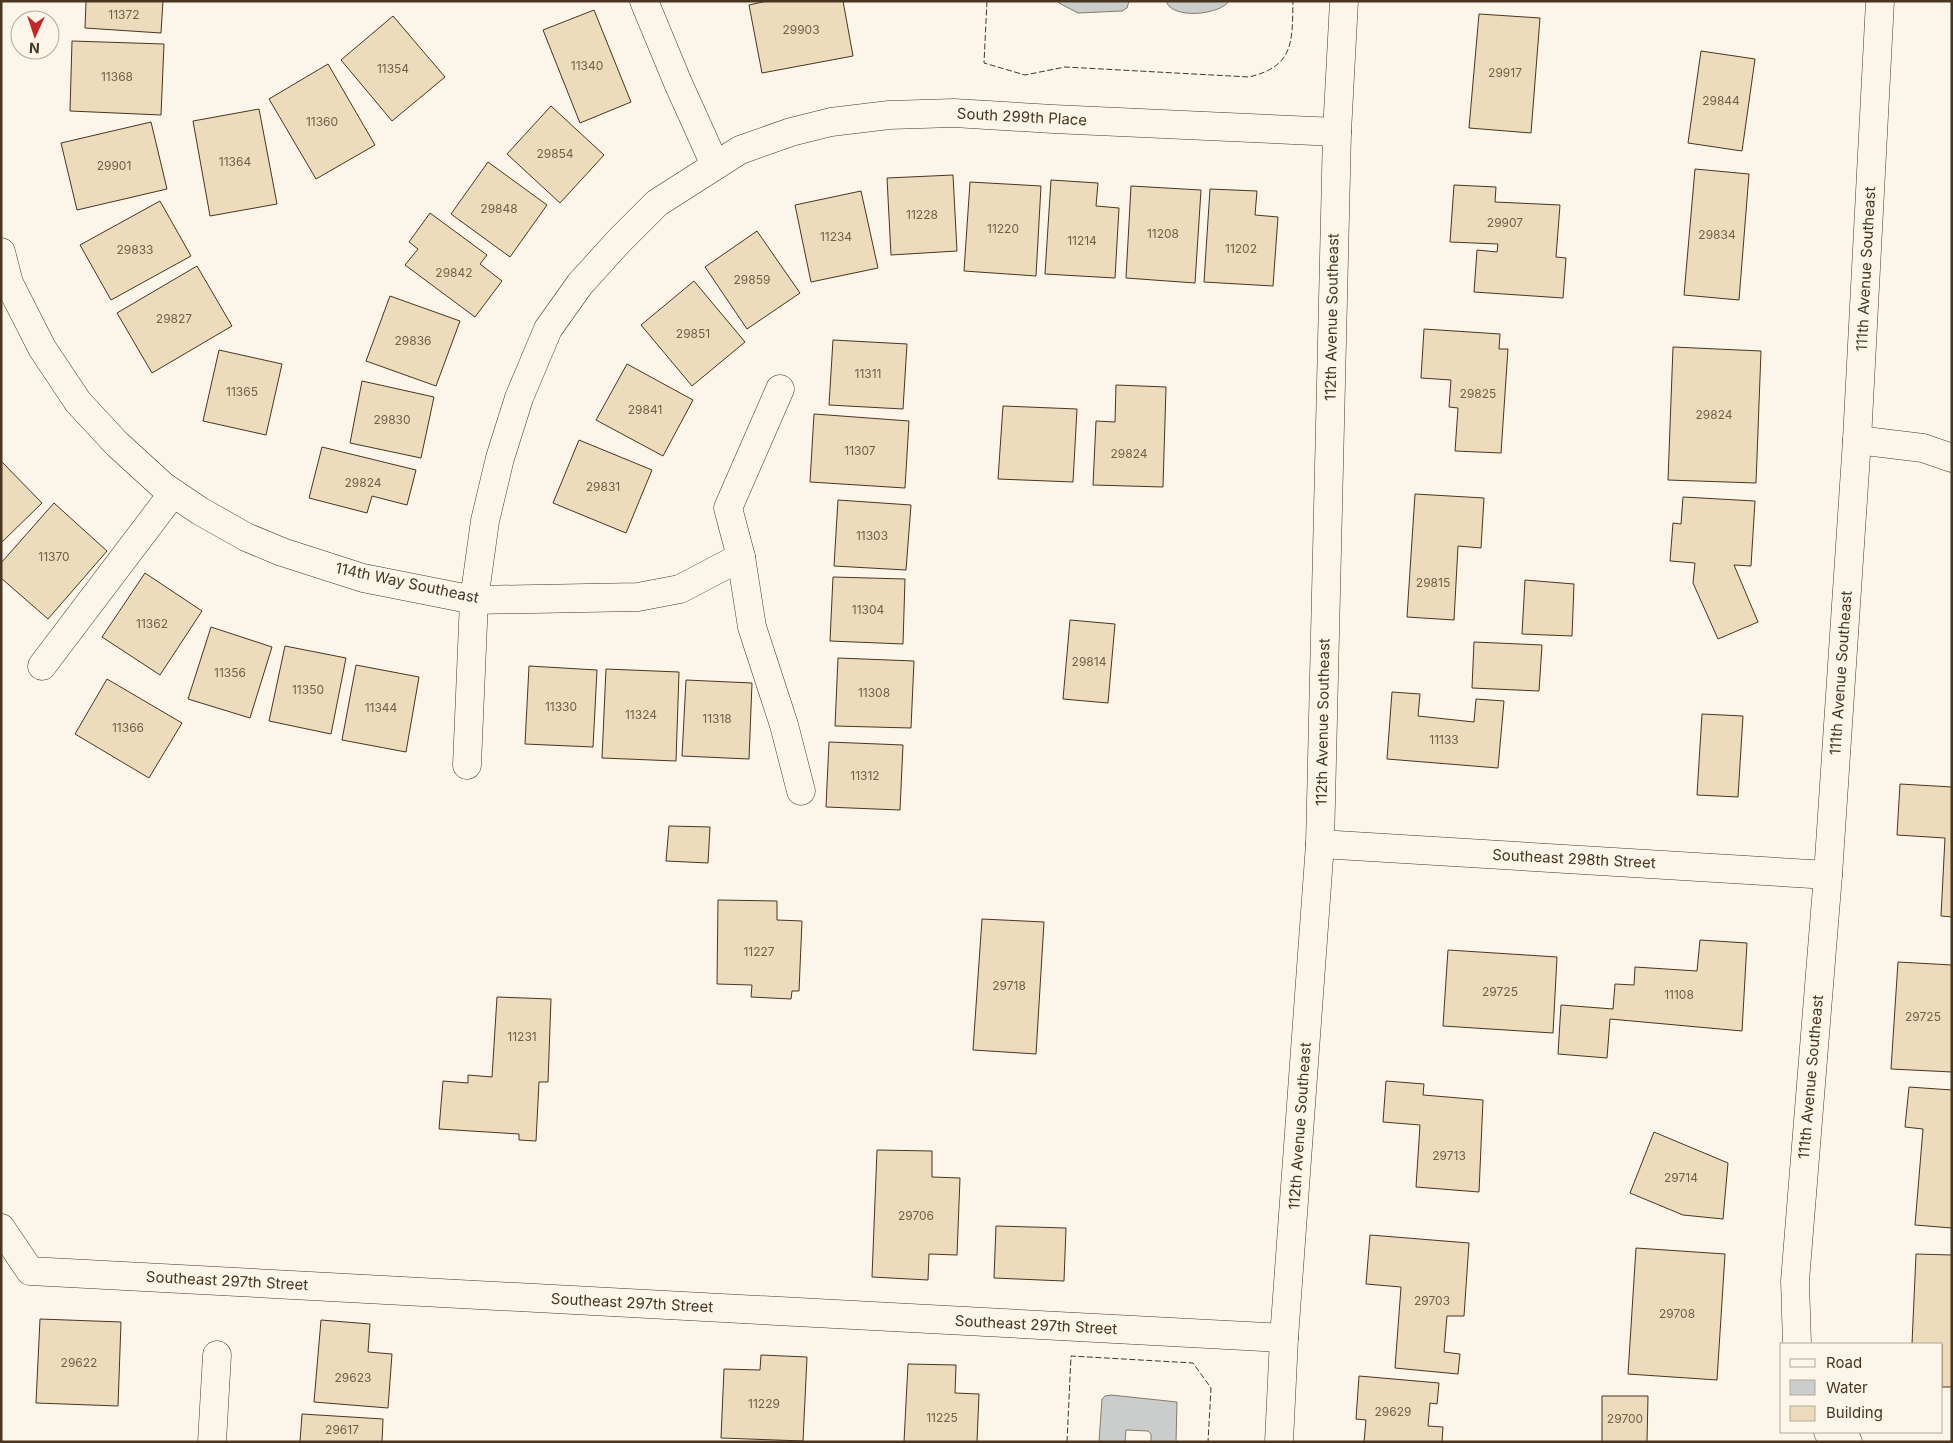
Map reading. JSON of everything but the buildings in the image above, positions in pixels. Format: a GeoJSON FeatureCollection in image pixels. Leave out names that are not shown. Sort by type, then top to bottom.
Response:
{"type":"FeatureCollection","features":[{"type":"Feature","properties":{"kind":"street"},"geometry":{"type":"LineString","coordinates":[[644,1],[715,165]]}},
{"type":"Feature","properties":{"kind":"street","name":"112th Avenue Southeast"},"geometry":{"type":"LineString","coordinates":[[1279,1442],[1284,1338],[1320,844],[1336,132],[1344,1]]}},
{"type":"Feature","properties":{"kind":"street","name":"111th Avenue Southeast"},"geometry":{"type":"LineString","coordinates":[[1797,1343],[1795,1281],[1828,875],[1858,440],[1880,1]]}},
{"type":"Feature","properties":{"kind":"street","name":"South 299th Place"},"geometry":{"type":"LineString","coordinates":[[467,766],[474,600],[485,521],[500,458],[519,398],[548,329],[580,284],[657,203],[740,150],[791,132],[832,122],[889,115],[954,113],[1336,132]]}},
{"type":"Feature","properties":{"kind":"street","name":"114th Way Southeast"},"geometry":{"type":"LineString","coordinates":[[1,252],[10,282],[42,348],[78,402],[117,444],[163,486],[246,537],[290,555],[363,578],[474,600],[638,597],[680,589],[740,557]]}},
{"type":"Feature","properties":{"kind":"street"},"geometry":{"type":"LineString","coordinates":[[780,389],[728,508],[740,557],[752,627],[784,725],[801,791]]}},
{"type":"Feature","properties":{"kind":"street"},"geometry":{"type":"LineString","coordinates":[[1858,440],[1923,448],[1952,458]]}},
{"type":"Feature","properties":{"kind":"street"},"geometry":{"type":"LineString","coordinates":[[42,666],[173,493]]}},
{"type":"Feature","properties":{"kind":"street","name":"Southeast 298th Street"},"geometry":{"type":"LineString","coordinates":[[1320,844],[1828,875]]}},
{"type":"Feature","properties":{"kind":"street","name":"Southeast 297th Street"},"geometry":{"type":"LineString","coordinates":[[1,1228],[30,1271],[1284,1338]]}},
{"type":"Feature","properties":{"kind":"street"},"geometry":{"type":"LineString","coordinates":[[212,1442],[217,1355]]}},
{"type":"Feature","properties":{"kind":"street"},"geometry":{"type":"LineString","coordinates":[[1830,1433],[1848,1442]]}},
{"type":"Feature","properties":{"kind":"water"},"geometry":{"type":"Polygon","coordinates":[[[1059,1],[1129,1],[1127,8],[1122,11],[1078,13],[1059,3],[1059,1]]]}},
{"type":"Feature","properties":{"kind":"water"},"geometry":{"type":"Polygon","coordinates":[[[1166,1],[1229,1],[1216,10],[1186,13],[1170,7],[1166,1]]]}},
{"type":"Feature","properties":{"kind":"water"},"geometry":{"type":"Polygon","coordinates":[[[1105,1396],[1177,1402],[1176,1442],[1151,1442],[1151,1434],[1148,1431],[1126,1430],[1125,1442],[1099,1442],[1102,1399],[1105,1396]]]}},
{"type":"Feature","properties":{"kind":"fence"},"geometry":{"type":"LineString","coordinates":[[987,1],[984,63],[1025,75],[1065,67],[1249,77],[1264,72],[1283,59],[1291,40],[1293,1]]}},
{"type":"Feature","properties":{"kind":"fence"},"geometry":{"type":"LineString","coordinates":[[1067,1442],[1071,1356],[1193,1363],[1211,1388],[1208,1442]]}}]}
